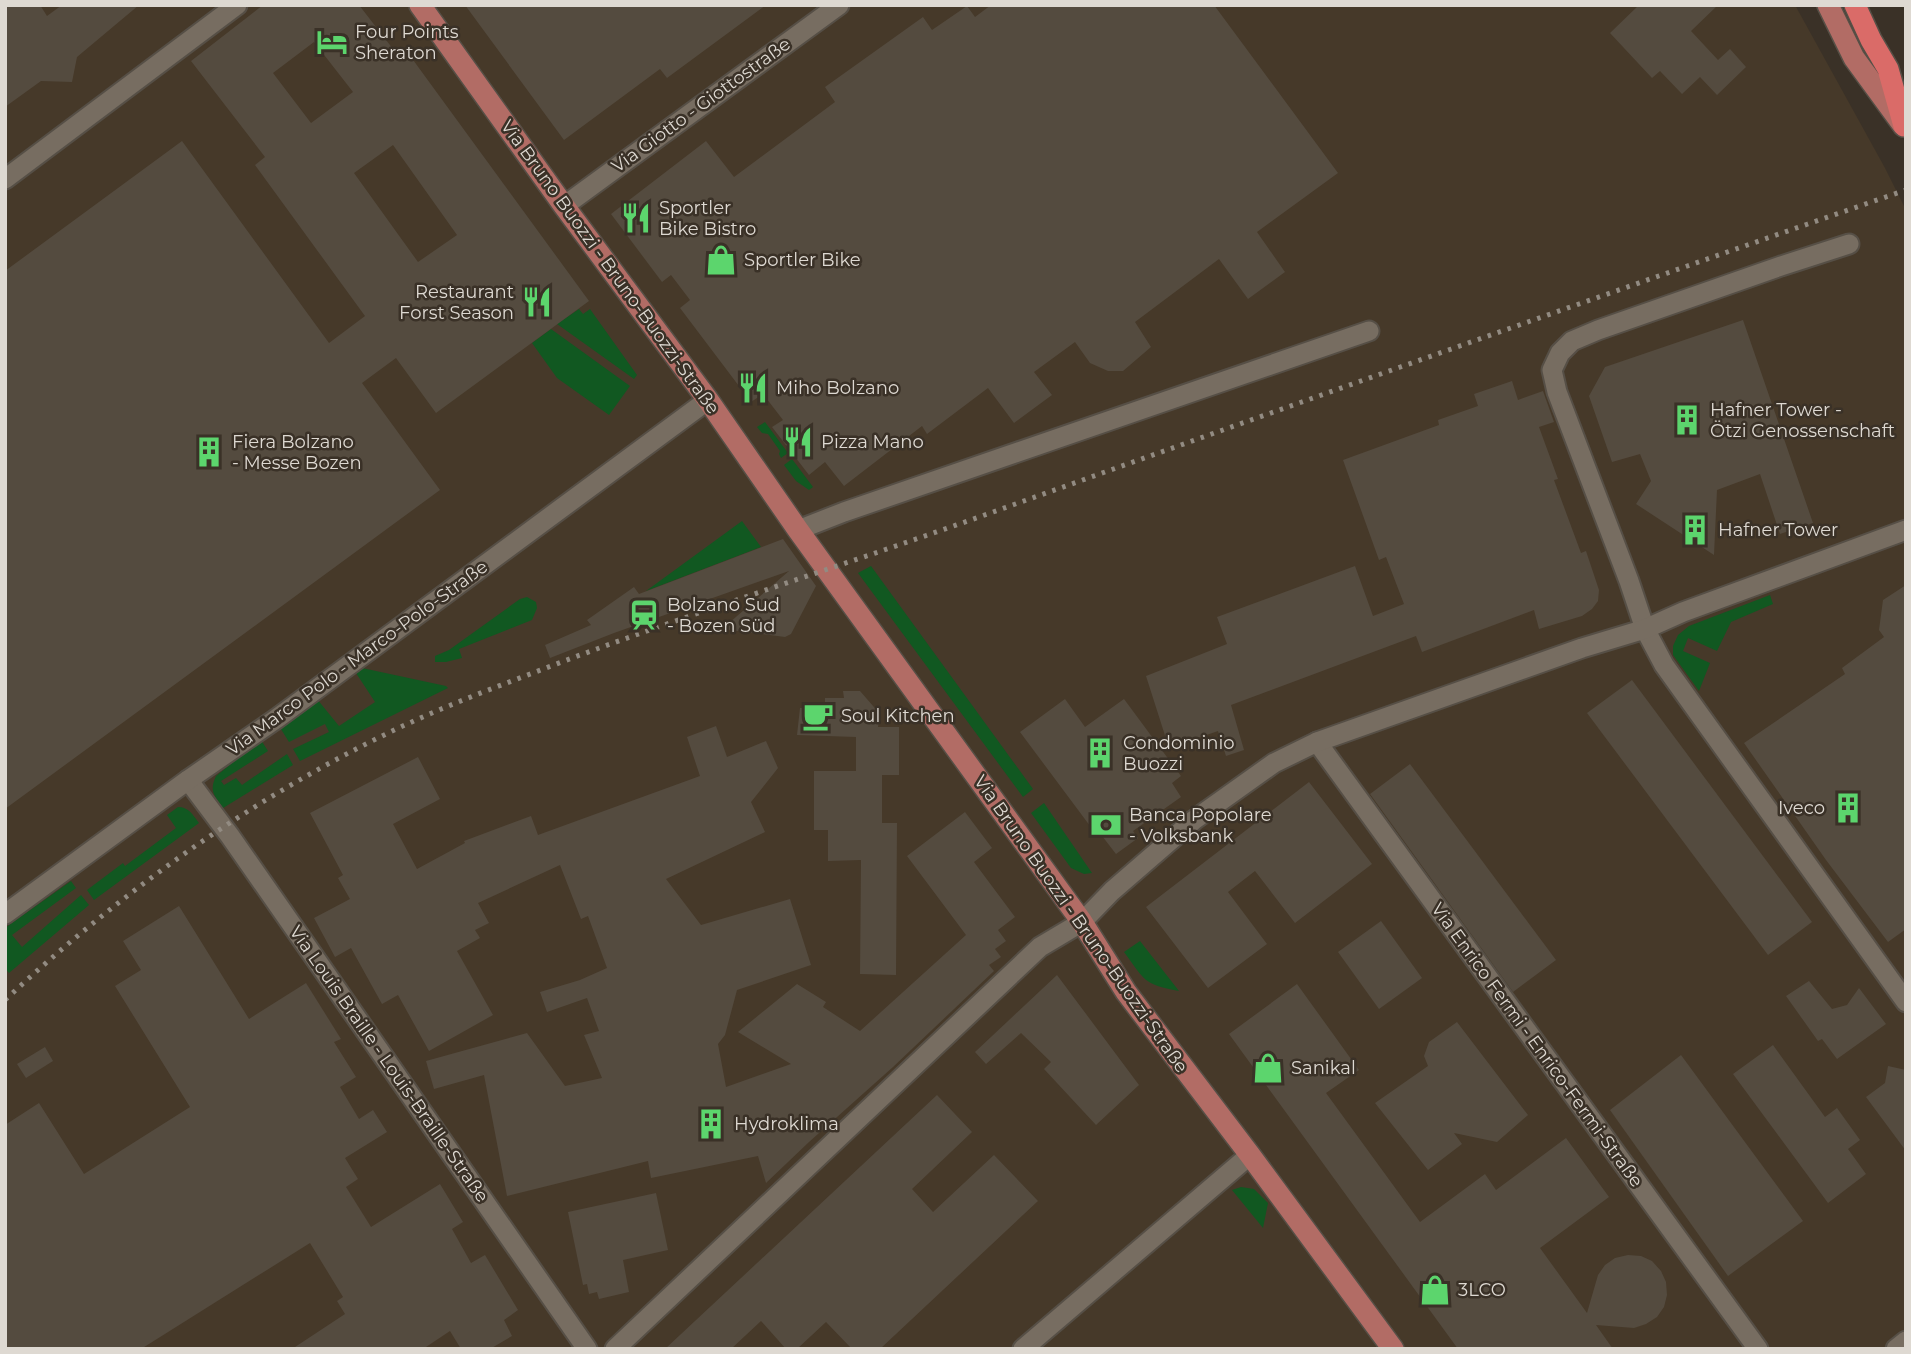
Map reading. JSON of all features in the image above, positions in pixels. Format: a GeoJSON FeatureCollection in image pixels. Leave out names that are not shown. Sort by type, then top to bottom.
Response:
{"type":"FeatureCollection","features":[{"type":"Feature","properties":{"kind":"highway"},"geometry":{"type":"LineString","coordinates":[[1855,5],[1888,69],[1905,128]]}},
{"type":"Feature","properties":{"kind":"main road","name":"Via Bruno Buozzi - Bruno-Buozzi-Straße"},"geometry":{"type":"LineString","coordinates":[[420,5],[708,400],[798,530],[1082,922],[1126,992],[1393,1349]]}},
{"type":"Feature","properties":{"kind":"main road"},"geometry":{"type":"LineString","coordinates":[[1828,5],[1854,58],[1905,128]]}},
{"type":"Feature","properties":{"kind":"street"},"geometry":{"type":"LineString","coordinates":[[5,179],[236,5]]}},
{"type":"Feature","properties":{"kind":"street","name":"Via Giotto - Giottostraße"},"geometry":{"type":"LineString","coordinates":[[564,205],[839,5]]}},
{"type":"Feature","properties":{"kind":"street"},"geometry":{"type":"LineString","coordinates":[[1849,244],[1781,265],[1572,341],[1560,353],[1552,370],[1646,629],[1664,665],[1906,1002]]}},
{"type":"Feature","properties":{"kind":"street"},"geometry":{"type":"LineString","coordinates":[[798,530],[1369,331]]}},
{"type":"Feature","properties":{"kind":"street","name":"Via Marco Polo - Marco-Polo-Straße"},"geometry":{"type":"LineString","coordinates":[[5,914],[276,719],[708,400]]}},
{"type":"Feature","properties":{"kind":"street"},"geometry":{"type":"LineString","coordinates":[[615,1349],[1040,947],[1082,922],[1112,891],[1194,820],[1274,763],[1317,742],[1582,648],[1646,629],[1683,612],[1906,530]]}},
{"type":"Feature","properties":{"kind":"street","name":"Via Enrico Fermi - Enrico-Fermi-Straße"},"geometry":{"type":"LineString","coordinates":[[1317,742],[1758,1349]]}},
{"type":"Feature","properties":{"kind":"street","name":"Via Louis Braille - Louis-Braille-Straße"},"geometry":{"type":"LineString","coordinates":[[188,780],[230,836],[587,1349]]}},
{"type":"Feature","properties":{"kind":"street"},"geometry":{"type":"LineString","coordinates":[[1023,1349],[1250,1155]]}},
{"type":"Feature","properties":{"kind":"street"},"geometry":{"type":"LineString","coordinates":[[1896,1349],[1906,1341]]}},
{"type":"Feature","properties":{"kind":"shaded area"},"geometry":{"type":"Polygon","coordinates":[[[5,5],[1795,5],[1906,210],[1906,1349],[5,1349],[5,5]]]}},
{"type":"Feature","properties":{"kind":"green space"},"geometry":{"type":"Polygon","coordinates":[[[579,309],[583,314],[590,309],[637,375],[634,379],[557,324],[579,309]]]}},
{"type":"Feature","properties":{"kind":"green space"},"geometry":{"type":"Polygon","coordinates":[[[551,329],[630,386],[609,415],[557,378],[532,343],[551,329]]]}},
{"type":"Feature","properties":{"kind":"green space"},"geometry":{"type":"Polygon","coordinates":[[[765,422],[788,453],[781,458],[780,451],[768,434],[762,433],[757,427],[765,422]]]}},
{"type":"Feature","properties":{"kind":"green space"},"geometry":{"type":"Polygon","coordinates":[[[792,459],[813,487],[809,490],[796,481],[784,465],[792,459]]]}},
{"type":"Feature","properties":{"kind":"green space"},"geometry":{"type":"Polygon","coordinates":[[[742,521],[761,547],[646,591],[742,521]]]}},
{"type":"Feature","properties":{"kind":"green space"},"geometry":{"type":"Polygon","coordinates":[[[871,566],[1033,789],[1023,797],[858,573],[871,566]]]}},
{"type":"Feature","properties":{"kind":"green space"},"geometry":{"type":"Polygon","coordinates":[[[1770,595],[1773,604],[1731,622],[1717,651],[1688,638],[1683,651],[1710,663],[1699,691],[1673,655],[1673,646],[1678,635],[1689,626],[1770,595]]]}},
{"type":"Feature","properties":{"kind":"green space"},"geometry":{"type":"Polygon","coordinates":[[[527,597],[536,602],[537,608],[532,620],[459,649],[462,658],[435,662],[435,656],[449,650],[520,599],[527,597]]]}},
{"type":"Feature","properties":{"kind":"green space"},"geometry":{"type":"Polygon","coordinates":[[[362,668],[448,688],[300,761],[293,749],[329,732],[325,724],[289,742],[279,726],[317,699],[339,726],[375,702],[356,673],[362,668]]]}},
{"type":"Feature","properties":{"kind":"green space"},"geometry":{"type":"Polygon","coordinates":[[[261,740],[268,751],[221,781],[224,785],[236,778],[242,785],[287,754],[293,765],[223,808],[214,793],[216,776],[261,740]]]}},
{"type":"Feature","properties":{"kind":"green space"},"geometry":{"type":"Polygon","coordinates":[[[1044,803],[1092,873],[1084,874],[1071,868],[1031,813],[1044,803]]]}},
{"type":"Feature","properties":{"kind":"green space"},"geometry":{"type":"Polygon","coordinates":[[[178,807],[188,810],[199,823],[94,900],[87,890],[176,828],[167,815],[178,807]]]}},
{"type":"Feature","properties":{"kind":"green space"},"geometry":{"type":"Polygon","coordinates":[[[71,881],[76,888],[12,935],[22,947],[81,895],[89,905],[9,973],[5,968],[5,928],[71,881]]]}},
{"type":"Feature","properties":{"kind":"green space"},"geometry":{"type":"Polygon","coordinates":[[[1140,941],[1179,991],[1151,983],[1136,969],[1124,952],[1140,941]]]}},
{"type":"Feature","properties":{"kind":"green space"},"geometry":{"type":"Polygon","coordinates":[[[1241,1187],[1254,1189],[1268,1203],[1263,1228],[1232,1190],[1241,1187]]]}},
{"type":"Feature","properties":{"kind":"building"},"geometry":{"type":"Polygon","coordinates":[[[5,5],[40,5],[47,16],[62,5],[139,5],[77,57],[72,82],[41,81],[5,107],[5,5]]]}},
{"type":"Feature","properties":{"kind":"building","name":"Fiera Bolzano - Messe Bozen"},"geometry":{"type":"Polygon","coordinates":[[[263,5],[359,5],[400,58],[408,53],[589,301],[436,413],[396,358],[362,383],[440,490],[5,809],[5,271],[182,141],[329,343],[365,316],[255,165],[265,157],[191,61],[263,5]],[[314,42],[273,73],[311,123],[353,92],[314,42]],[[393,145],[354,173],[418,262],[457,235],[393,145]]]}},
{"type":"Feature","properties":{"kind":"building"},"geometry":{"type":"Polygon","coordinates":[[[465,5],[766,5],[667,78],[660,69],[564,140],[465,5]]]}},
{"type":"Feature","properties":{"kind":"building"},"geometry":{"type":"Polygon","coordinates":[[[991,5],[1214,5],[1338,173],[1257,232],[1285,272],[1248,299],[1219,259],[1135,322],[1151,347],[1123,371],[1108,371],[1090,363],[1075,342],[1034,372],[1052,395],[1014,423],[988,388],[927,434],[922,426],[844,486],[825,462],[809,475],[772,427],[783,420],[763,394],[751,402],[680,308],[690,300],[671,275],[662,282],[611,214],[706,141],[734,177],[835,102],[825,87],[923,17],[932,30],[967,6],[975,17],[991,5]]]}},
{"type":"Feature","properties":{"kind":"building"},"geometry":{"type":"Polygon","coordinates":[[[1639,5],[1718,5],[1691,31],[1718,60],[1730,49],[1746,67],[1717,95],[1700,77],[1682,94],[1660,71],[1652,78],[1610,33],[1639,5]]]}},
{"type":"Feature","properties":{"kind":"building","name":"Hafner Tower - Ötzi Genossenschaft"},"geometry":{"type":"Polygon","coordinates":[[[1743,320],[1813,523],[1780,534],[1760,474],[1717,490],[1714,555],[1636,504],[1651,481],[1640,454],[1612,462],[1589,396],[1605,367],[1743,320]]]}},
{"type":"Feature","properties":{"kind":"building"},"geometry":{"type":"Polygon","coordinates":[[[1512,381],[1518,400],[1543,391],[1554,422],[1539,427],[1558,479],[1554,480],[1581,553],[1586,551],[1599,590],[1598,601],[1592,609],[1582,616],[1539,629],[1534,610],[1422,652],[1416,636],[1231,705],[1244,750],[1226,756],[1218,731],[1169,748],[1146,676],[1227,644],[1217,617],[1355,566],[1373,616],[1404,604],[1386,557],[1379,560],[1343,460],[1439,425],[1438,420],[1478,406],[1474,394],[1512,381]]]}},
{"type":"Feature","properties":{"kind":"building"},"geometry":{"type":"Polygon","coordinates":[[[783,539],[816,586],[791,634],[785,637],[722,629],[789,571],[550,658],[545,645],[591,625],[587,620],[634,587],[639,594],[783,539]]]}},
{"type":"Feature","properties":{"kind":"building","name":"Iveco"},"geometry":{"type":"Polygon","coordinates":[[[1906,585],[1906,929],[1888,942],[1826,860],[1744,743],[1845,674],[1842,668],[1884,637],[1879,630],[1883,600],[1906,585]]]}},
{"type":"Feature","properties":{"kind":"building"},"geometry":{"type":"Polygon","coordinates":[[[1632,680],[1812,922],[1768,955],[1587,713],[1632,680]]]}},
{"type":"Feature","properties":{"kind":"building"},"geometry":{"type":"Polygon","coordinates":[[[843,691],[860,691],[880,714],[878,727],[899,727],[899,775],[882,775],[882,823],[897,823],[896,975],[860,974],[861,860],[828,861],[828,830],[814,830],[814,771],[856,771],[856,737],[797,735],[800,708],[825,708],[825,698],[844,698],[843,691]]]}},
{"type":"Feature","properties":{"kind":"building","name":"Condominio Buozzi"},"geometry":{"type":"Polygon","coordinates":[[[1065,699],[1085,727],[1124,699],[1181,776],[1172,783],[1181,797],[1133,831],[1138,838],[1116,854],[1099,832],[1096,834],[1020,732],[1065,699]]]}},
{"type":"Feature","properties":{"kind":"building"},"geometry":{"type":"Polygon","coordinates":[[[716,726],[727,757],[766,741],[778,768],[751,802],[765,832],[666,879],[701,925],[790,899],[811,965],[737,990],[725,1035],[718,1044],[726,1087],[791,1064],[738,1032],[797,984],[826,1002],[823,1007],[860,1031],[966,935],[907,856],[965,812],[992,848],[974,862],[1015,917],[998,930],[1006,941],[995,949],[1001,957],[989,965],[994,971],[766,1183],[758,1156],[651,1178],[648,1161],[507,1196],[484,1075],[434,1089],[426,1061],[527,1033],[565,1086],[602,1078],[584,1035],[599,1031],[587,998],[547,1012],[540,992],[580,980],[607,968],[588,916],[581,919],[560,865],[478,903],[489,923],[475,930],[480,938],[457,951],[493,1015],[429,1051],[398,995],[382,1004],[351,948],[335,957],[314,918],[350,899],[338,878],[343,875],[310,813],[418,757],[440,799],[393,824],[417,869],[465,843],[464,841],[531,816],[538,835],[700,776],[687,737],[716,726]]]}},
{"type":"Feature","properties":{"kind":"building"},"geometry":{"type":"Polygon","coordinates":[[[1410,764],[1556,960],[1513,992],[1370,794],[1410,764]]]}},
{"type":"Feature","properties":{"kind":"building"},"geometry":{"type":"Polygon","coordinates":[[[1309,782],[1372,864],[1295,923],[1255,871],[1228,892],[1267,944],[1208,988],[1146,907],[1309,782]]]}},
{"type":"Feature","properties":{"kind":"building"},"geometry":{"type":"Polygon","coordinates":[[[179,906],[249,1019],[306,983],[341,1039],[334,1042],[356,1077],[340,1087],[359,1119],[373,1110],[387,1132],[345,1158],[358,1179],[346,1187],[371,1227],[440,1184],[463,1222],[452,1229],[471,1263],[485,1255],[518,1310],[504,1320],[512,1336],[490,1349],[461,1349],[450,1331],[423,1349],[292,1349],[345,1314],[337,1301],[343,1297],[310,1243],[141,1349],[5,1349],[5,1125],[39,1103],[84,1174],[190,1107],[115,986],[141,970],[123,941],[179,906]]]}},
{"type":"Feature","properties":{"kind":"building"},"geometry":{"type":"Polygon","coordinates":[[[1381,921],[1422,978],[1379,1009],[1338,952],[1381,921]]]}},
{"type":"Feature","properties":{"kind":"building"},"geometry":{"type":"Polygon","coordinates":[[[1057,975],[1139,1085],[1096,1125],[1044,1069],[1051,1062],[1021,1033],[986,1064],[975,1052],[1057,975]]]}},
{"type":"Feature","properties":{"kind":"building"},"geometry":{"type":"Polygon","coordinates":[[[1809,981],[1832,1009],[1847,1005],[1859,988],[1886,1024],[1837,1059],[1822,1039],[1818,1041],[1786,996],[1809,981]]]}},
{"type":"Feature","properties":{"kind":"building"},"geometry":{"type":"Polygon","coordinates":[[[1297,984],[1359,1070],[1326,1093],[1420,1222],[1485,1174],[1496,1190],[1566,1138],[1609,1197],[1540,1248],[1587,1313],[1598,1275],[1605,1265],[1615,1258],[1628,1255],[1641,1256],[1652,1261],[1666,1282],[1664,1307],[1657,1317],[1634,1328],[1596,1325],[1613,1349],[1458,1349],[1229,1034],[1297,984]]]}},
{"type":"Feature","properties":{"kind":"building"},"geometry":{"type":"Polygon","coordinates":[[[1457,1022],[1528,1115],[1497,1142],[1454,1133],[1462,1144],[1428,1170],[1375,1103],[1428,1066],[1424,1056],[1429,1042],[1457,1022]]]}},
{"type":"Feature","properties":{"kind":"building"},"geometry":{"type":"Polygon","coordinates":[[[1773,1045],[1825,1117],[1837,1108],[1860,1140],[1848,1149],[1866,1174],[1828,1203],[1733,1074],[1773,1045]]]}},
{"type":"Feature","properties":{"kind":"building"},"geometry":{"type":"Polygon","coordinates":[[[45,1047],[53,1061],[26,1078],[17,1064],[45,1047]]]}},
{"type":"Feature","properties":{"kind":"building"},"geometry":{"type":"Polygon","coordinates":[[[1681,1055],[1803,1221],[1728,1276],[1610,1110],[1681,1055]]]}},
{"type":"Feature","properties":{"kind":"building"},"geometry":{"type":"Polygon","coordinates":[[[1888,1066],[1906,1070],[1906,1151],[1866,1097],[1885,1083],[1888,1066]]]}},
{"type":"Feature","properties":{"kind":"building"},"geometry":{"type":"Polygon","coordinates":[[[937,1095],[972,1132],[912,1189],[933,1212],[994,1155],[1038,1201],[880,1349],[852,1349],[826,1322],[797,1349],[786,1349],[761,1321],[731,1349],[665,1349],[937,1095]]]}},
{"type":"Feature","properties":{"kind":"building"},"geometry":{"type":"Polygon","coordinates":[[[656,1193],[668,1250],[623,1260],[629,1292],[599,1299],[597,1292],[589,1294],[587,1284],[583,1285],[568,1212],[656,1193]]]}},
{"type":"Feature","properties":{"kind":"railway"},"geometry":{"type":"LineString","coordinates":[[5,1000],[92,924],[230,822],[329,764],[425,716],[616,642],[1906,190]]}},
{"type":"Feature","properties":{"kind":"place","name":"Four Points Sheraton"},"geometry":{"type":"Point","coordinates":[332,42]}},
{"type":"Feature","properties":{"kind":"place","name":"Sportler Bike Bistro"},"geometry":{"type":"Point","coordinates":[636,218]}},
{"type":"Feature","properties":{"kind":"place","name":"Sportler Bike"},"geometry":{"type":"Point","coordinates":[721,260]}},
{"type":"Feature","properties":{"kind":"place","name":"Restaurant Forst Season"},"geometry":{"type":"Point","coordinates":[537,302]}},
{"type":"Feature","properties":{"kind":"place","name":"Miho Bolzano"},"geometry":{"type":"Point","coordinates":[753,388]}},
{"type":"Feature","properties":{"kind":"place","name":"Hafner Tower - Ötzi Genossenschaft"},"geometry":{"type":"Point","coordinates":[1687,420]}},
{"type":"Feature","properties":{"kind":"place","name":"Pizza Mano"},"geometry":{"type":"Point","coordinates":[798,442]}},
{"type":"Feature","properties":{"kind":"place","name":"Fiera Bolzano - Messe Bozen"},"geometry":{"type":"Point","coordinates":[209,452]}},
{"type":"Feature","properties":{"kind":"place","name":"Hafner Tower"},"geometry":{"type":"Point","coordinates":[1695,530]}},
{"type":"Feature","properties":{"kind":"place","name":"Bolzano Sud - Bozen Süd"},"geometry":{"type":"Point","coordinates":[644,615]}},
{"type":"Feature","properties":{"kind":"place","name":"Soul Kitchen"},"geometry":{"type":"Point","coordinates":[818,716]}},
{"type":"Feature","properties":{"kind":"place","name":"Condominio Buozzi"},"geometry":{"type":"Point","coordinates":[1100,753]}},
{"type":"Feature","properties":{"kind":"place","name":"Iveco"},"geometry":{"type":"Point","coordinates":[1848,808]}},
{"type":"Feature","properties":{"kind":"place","name":"Banca Popolare - Volksbank"},"geometry":{"type":"Point","coordinates":[1106,825]}},
{"type":"Feature","properties":{"kind":"place","name":"Sanikal"},"geometry":{"type":"Point","coordinates":[1268,1068]}},
{"type":"Feature","properties":{"kind":"place","name":"Hydroklima"},"geometry":{"type":"Point","coordinates":[711,1124]}},
{"type":"Feature","properties":{"kind":"place","name":"3LCO"},"geometry":{"type":"Point","coordinates":[1435,1290]}}]}
